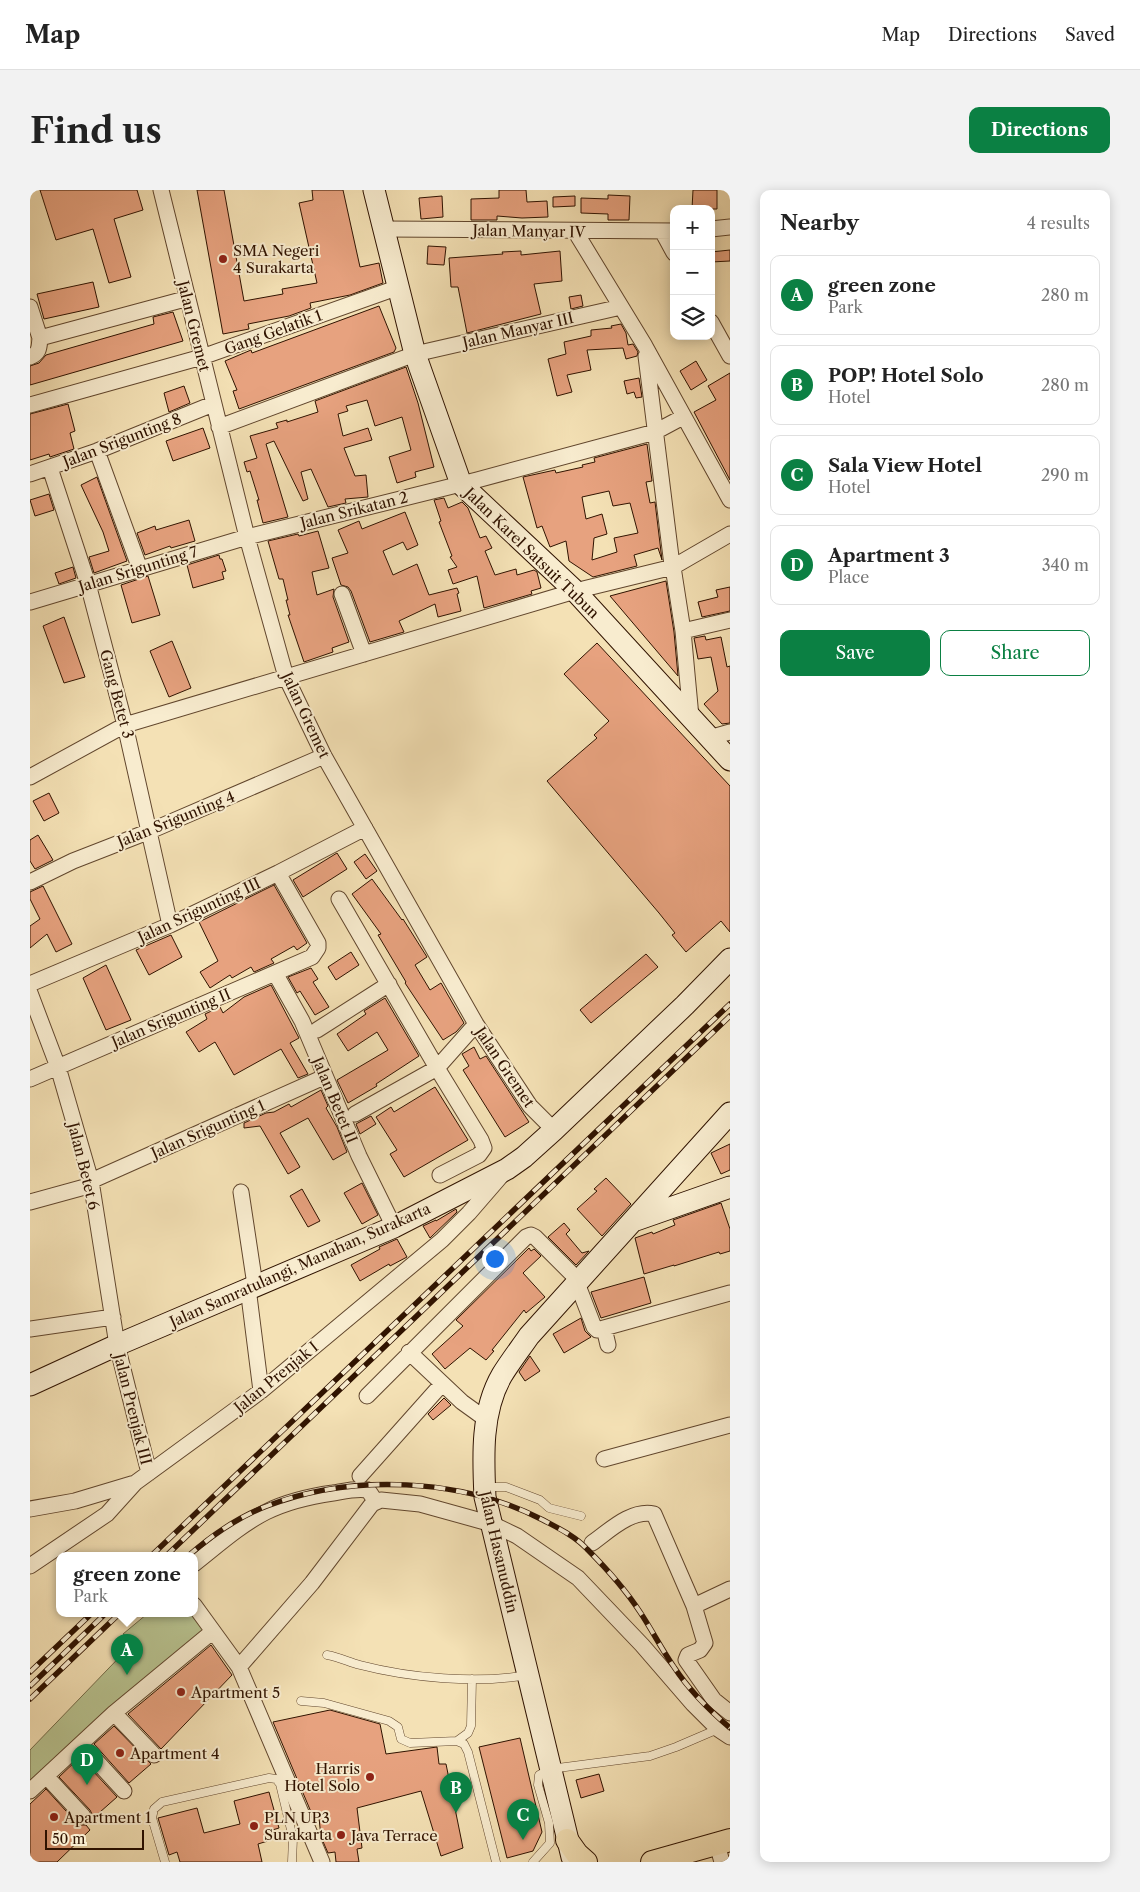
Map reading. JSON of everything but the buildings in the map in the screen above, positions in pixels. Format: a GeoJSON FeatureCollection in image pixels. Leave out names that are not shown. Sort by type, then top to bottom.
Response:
{"type":"FeatureCollection","features":[{"type":"Feature","properties":{"kind":"main road","name":"Jalan Karel Satsuit Tubun"},"geometry":{"type":"LineString","coordinates":[[374,190],[415,354],[461,484],[575,591],[730,760]]}},
{"type":"Feature","properties":{"kind":"main road","name":"Jalan Samratulangi, Manahan, Surakarta"},"geometry":{"type":"LineString","coordinates":[[30,1385],[117,1345],[394,1227],[507,1169],[524,1157],[554,1130],[685,1005],[730,959]]}},
{"type":"Feature","properties":{"kind":"main road","name":"Jalan Hasanuddin"},"geometry":{"type":"LineString","coordinates":[[574,1862],[527,1675],[484,1487],[484,1449],[487,1420],[495,1391],[502,1376],[529,1336],[730,1113]]}},
{"type":"Feature","properties":{"kind":"main road"},"geometry":{"type":"LineString","coordinates":[[633,1221],[730,1187]]}},
{"type":"Feature","properties":{"kind":"main road"},"geometry":{"type":"LineString","coordinates":[[564,1862],[568,1840]]}},
{"type":"Feature","properties":{"kind":"main road"},"geometry":{"type":"LineString","coordinates":[[568,1840],[577,1854],[586,1862]]}},
{"type":"Feature","properties":{"kind":"main road"},"geometry":{"type":"LineString","coordinates":[[652,1862],[723,1849]]}},
{"type":"Feature","properties":{"kind":"street","name":"Jalan Gremet"},"geometry":{"type":"LineString","coordinates":[[161,190],[247,537],[286,677],[324,756],[476,1024],[530,1106],[554,1130]]}},
{"type":"Feature","properties":{"kind":"street"},"geometry":{"type":"LineString","coordinates":[[715,228],[730,228]]}},
{"type":"Feature","properties":{"kind":"street","name":"Jalan Manyar IV"},"geometry":{"type":"LineString","coordinates":[[384,229],[668,231]]}},
{"type":"Feature","properties":{"kind":"street"},"geometry":{"type":"LineString","coordinates":[[668,231],[673,250]]}},
{"type":"Feature","properties":{"kind":"street"},"geometry":{"type":"LineString","coordinates":[[578,236],[645,346],[730,500]]}},
{"type":"Feature","properties":{"kind":"street","name":"Gang Gelatik 1"},"geometry":{"type":"LineString","coordinates":[[30,405],[202,357],[399,287]]}},
{"type":"Feature","properties":{"kind":"street"},"geometry":{"type":"LineString","coordinates":[[40,338],[185,299]]}},
{"type":"Feature","properties":{"kind":"street"},"geometry":{"type":"LineString","coordinates":[[30,307],[40,338],[39,351],[37,354],[30,356]]}},
{"type":"Feature","properties":{"kind":"street","name":"Jalan Manyar III"},"geometry":{"type":"LineString","coordinates":[[219,427],[415,354],[622,307]]}},
{"type":"Feature","properties":{"kind":"street"},"geometry":{"type":"LineString","coordinates":[[715,329],[730,356]]}},
{"type":"Feature","properties":{"kind":"street"},"geometry":{"type":"LineString","coordinates":[[645,346],[672,566],[683,631],[691,717]]}},
{"type":"Feature","properties":{"kind":"street","name":"Jalan Srigunting 8"},"geometry":{"type":"LineString","coordinates":[[30,474],[97,451],[214,404]]}},
{"type":"Feature","properties":{"kind":"street","name":"Jalan Srikatan 2"},"geometry":{"type":"LineString","coordinates":[[247,537],[461,484],[655,432],[683,417]]}},
{"type":"Feature","properties":{"kind":"street"},"geometry":{"type":"LineString","coordinates":[[97,451],[140,569]]}},
{"type":"Feature","properties":{"kind":"street","name":"Gang Betet 3"},"geometry":{"type":"LineString","coordinates":[[50,468],[88,584],[125,725],[170,925]]}},
{"type":"Feature","properties":{"kind":"street"},"geometry":{"type":"LineString","coordinates":[[30,777],[125,725],[575,591],[672,566],[730,534]]}},
{"type":"Feature","properties":{"kind":"street","name":"Jalan Srigunting 7"},"geometry":{"type":"LineString","coordinates":[[30,602],[247,537]]}},
{"type":"Feature","properties":{"kind":"street"},"geometry":{"type":"LineString","coordinates":[[342,594],[364,654]]}},
{"type":"Feature","properties":{"kind":"street"},"geometry":{"type":"LineString","coordinates":[[683,631],[730,620]]}},
{"type":"Feature","properties":{"kind":"street"},"geometry":{"type":"LineString","coordinates":[[710,738],[730,732]]}},
{"type":"Feature","properties":{"kind":"street","name":"Jalan Srigunting 4"},"geometry":{"type":"LineString","coordinates":[[30,882],[72,861],[150,831],[324,756]]}},
{"type":"Feature","properties":{"kind":"street","name":"Jalan Srigunting III"},"geometry":{"type":"LineString","coordinates":[[30,984],[170,925],[278,873],[365,828]]}},
{"type":"Feature","properties":{"kind":"street","name":"Jalan Srigunting II"},"geometry":{"type":"LineString","coordinates":[[30,1079],[312,957],[318,948],[318,943],[278,873]]}},
{"type":"Feature","properties":{"kind":"street"},"geometry":{"type":"LineString","coordinates":[[339,899],[437,1068],[465,1112],[484,1148],[480,1155],[440,1174]]}},
{"type":"Feature","properties":{"kind":"street","name":"Jalan Betet II"},"geometry":{"type":"LineString","coordinates":[[275,973],[302,1021],[324,1077],[359,1156],[394,1227]]}},
{"type":"Feature","properties":{"kind":"street"},"geometry":{"type":"LineString","coordinates":[[317,1030],[388,984]]}},
{"type":"Feature","properties":{"kind":"street","name":"Jalan Betet 6"},"geometry":{"type":"LineString","coordinates":[[30,993],[58,1067],[91,1183],[117,1345]]}},
{"type":"Feature","properties":{"kind":"street"},"geometry":{"type":"LineString","coordinates":[[355,1114],[437,1068],[476,1024]]}},
{"type":"Feature","properties":{"kind":"street","name":"Jalan Srigunting 1"},"geometry":{"type":"LineString","coordinates":[[30,1202],[91,1183],[324,1077]]}},
{"type":"Feature","properties":{"kind":"street","name":"Jalan Prenjak I"},"geometry":{"type":"LineString","coordinates":[[30,1566],[106,1514],[135,1483],[261,1391],[442,1240],[469,1213],[507,1169]]}},
{"type":"Feature","properties":{"kind":"street"},"geometry":{"type":"LineString","coordinates":[[241,1192],[261,1391]]}},
{"type":"Feature","properties":{"kind":"street"},"geometry":{"type":"LineString","coordinates":[[367,1396],[528,1235],[535,1237],[578,1282],[597,1330],[730,1293]]}},
{"type":"Feature","properties":{"kind":"street"},"geometry":{"type":"LineString","coordinates":[[30,1329],[113,1317]]}},
{"type":"Feature","properties":{"kind":"street"},"geometry":{"type":"LineString","coordinates":[[604,1328],[608,1345]]}},
{"type":"Feature","properties":{"kind":"street","name":"Jalan Prenjak III"},"geometry":{"type":"LineString","coordinates":[[117,1345],[149,1473]]}},
{"type":"Feature","properties":{"kind":"street"},"geometry":{"type":"LineString","coordinates":[[409,1352],[462,1402],[487,1420]]}},
{"type":"Feature","properties":{"kind":"street"},"geometry":{"type":"LineString","coordinates":[[360,1476],[442,1384]]}},
{"type":"Feature","properties":{"kind":"street"},"geometry":{"type":"LineString","coordinates":[[604,1458],[730,1424]]}},
{"type":"Feature","properties":{"kind":"street"},"geometry":{"type":"LineString","coordinates":[[30,1510],[74,1501],[135,1483]]}},
{"type":"Feature","properties":{"kind":"street"},"geometry":{"type":"LineString","coordinates":[[198,1561],[252,1520],[268,1511],[285,1505],[322,1494],[355,1489],[368,1490],[376,1502]]}},
{"type":"Feature","properties":{"kind":"street"},"geometry":{"type":"LineString","coordinates":[[239,1667],[312,1583],[376,1502],[381,1500],[420,1504],[492,1524],[517,1536],[578,1578],[642,1645],[693,1704],[724,1733]]}},
{"type":"Feature","properties":{"kind":"street"},"geometry":{"type":"LineString","coordinates":[[592,1543],[626,1520],[641,1513],[654,1514],[694,1606],[705,1645],[700,1650],[688,1655],[686,1660],[714,1700],[730,1714]]}},
{"type":"Feature","properties":{"kind":"street"},"geometry":{"type":"LineString","coordinates":[[694,1606],[730,1590]]}},
{"type":"Feature","properties":{"kind":"street"},"geometry":{"type":"LineString","coordinates":[[198,1611],[239,1667],[322,1862]]}},
{"type":"Feature","properties":{"kind":"street"},"geometry":{"type":"LineString","coordinates":[[30,1791],[114,1713],[212,1632]]}},
{"type":"Feature","properties":{"kind":"street"},"geometry":{"type":"LineString","coordinates":[[114,1713],[154,1755]]}},
{"type":"Feature","properties":{"kind":"street"},"geometry":{"type":"LineString","coordinates":[[81,1744],[124,1791]]}},
{"type":"Feature","properties":{"kind":"street"},"geometry":{"type":"LineString","coordinates":[[46,1776],[83,1816]]}},
{"type":"Feature","properties":{"kind":"lane"},"geometry":{"type":"LineString","coordinates":[[484,1487],[494,1486],[512,1489],[540,1500],[549,1508],[581,1516]]}},
{"type":"Feature","properties":{"kind":"lane"},"geometry":{"type":"LineString","coordinates":[[327,1655],[360,1665],[419,1676],[507,1679],[527,1675]]}},
{"type":"Feature","properties":{"kind":"lane"},"geometry":{"type":"LineString","coordinates":[[301,1702],[324,1703],[389,1721],[398,1727],[402,1739],[410,1743],[457,1740],[468,1733],[471,1726],[472,1679]]}},
{"type":"Feature","properties":{"kind":"lane"},"geometry":{"type":"LineString","coordinates":[[533,1862],[550,1843],[549,1823],[538,1785],[539,1775],[550,1769],[650,1756],[724,1733]]}},
{"type":"Feature","properties":{"kind":"lane"},"geometry":{"type":"LineString","coordinates":[[457,1740],[464,1744],[468,1752],[496,1862]]}},
{"type":"Feature","properties":{"kind":"lane"},"geometry":{"type":"LineString","coordinates":[[164,1862],[152,1818],[154,1809],[162,1802],[269,1778],[276,1779],[280,1784],[293,1838],[292,1862]]}},
{"type":"Feature","properties":{"kind":"green space"},"geometry":{"type":"Polygon","coordinates":[[[143,1617],[195,1617],[205,1632],[30,1783],[30,1750],[134,1642],[123,1634],[143,1617]]]}},
{"type":"Feature","properties":{"kind":"railway"},"geometry":{"type":"LineString","coordinates":[[155,1552],[730,1004]]}},
{"type":"Feature","properties":{"kind":"railway"},"geometry":{"type":"LineString","coordinates":[[170,1552],[730,1016]]}},
{"type":"Feature","properties":{"kind":"railway"},"geometry":{"type":"LineString","coordinates":[[193,1552],[225,1528],[256,1510],[300,1495],[335,1488],[370,1485],[407,1485],[442,1488],[478,1495],[511,1506],[543,1520],[582,1544],[615,1579],[634,1603],[686,1684],[730,1728]]}},
{"type":"Feature","properties":{"kind":"railway"},"geometry":{"type":"LineString","coordinates":[[30,1672],[88,1617]]}},
{"type":"Feature","properties":{"kind":"railway"},"geometry":{"type":"LineString","coordinates":[[30,1686],[102,1617]]}},
{"type":"Feature","properties":{"kind":"railway"},"geometry":{"type":"LineString","coordinates":[[30,1699],[116,1617]]}},
{"type":"Feature","properties":{"kind":"place","name":"SMA Negeri 4 Surakarta"},"geometry":{"type":"Point","coordinates":[223,259]}},
{"type":"Feature","properties":{"kind":"place","name":"green zone"},"geometry":{"type":"Point","coordinates":[127,1675]}},
{"type":"Feature","properties":{"kind":"place","name":"Apartment 5"},"geometry":{"type":"Point","coordinates":[181,1692]}},
{"type":"Feature","properties":{"kind":"place","name":"Apartment 4"},"geometry":{"type":"Point","coordinates":[120,1753]}},
{"type":"Feature","properties":{"kind":"place","name":"Harris Hotel Solo"},"geometry":{"type":"Point","coordinates":[370,1777]}},
{"type":"Feature","properties":{"kind":"place","name":"Apartment 3"},"geometry":{"type":"Point","coordinates":[87,1785]}},
{"type":"Feature","properties":{"kind":"place","name":"POP! Hotel Solo"},"geometry":{"type":"Point","coordinates":[456,1813]}},
{"type":"Feature","properties":{"kind":"place","name":"Apartment 1"},"geometry":{"type":"Point","coordinates":[54,1817]}},
{"type":"Feature","properties":{"kind":"place","name":"PLN UP3 Surakarta"},"geometry":{"type":"Point","coordinates":[254,1826]}},
{"type":"Feature","properties":{"kind":"place","name":"Java Terrace"},"geometry":{"type":"Point","coordinates":[341,1835]}},
{"type":"Feature","properties":{"kind":"place","name":"Sala View Hotel"},"geometry":{"type":"Point","coordinates":[523,1840]}}]}
